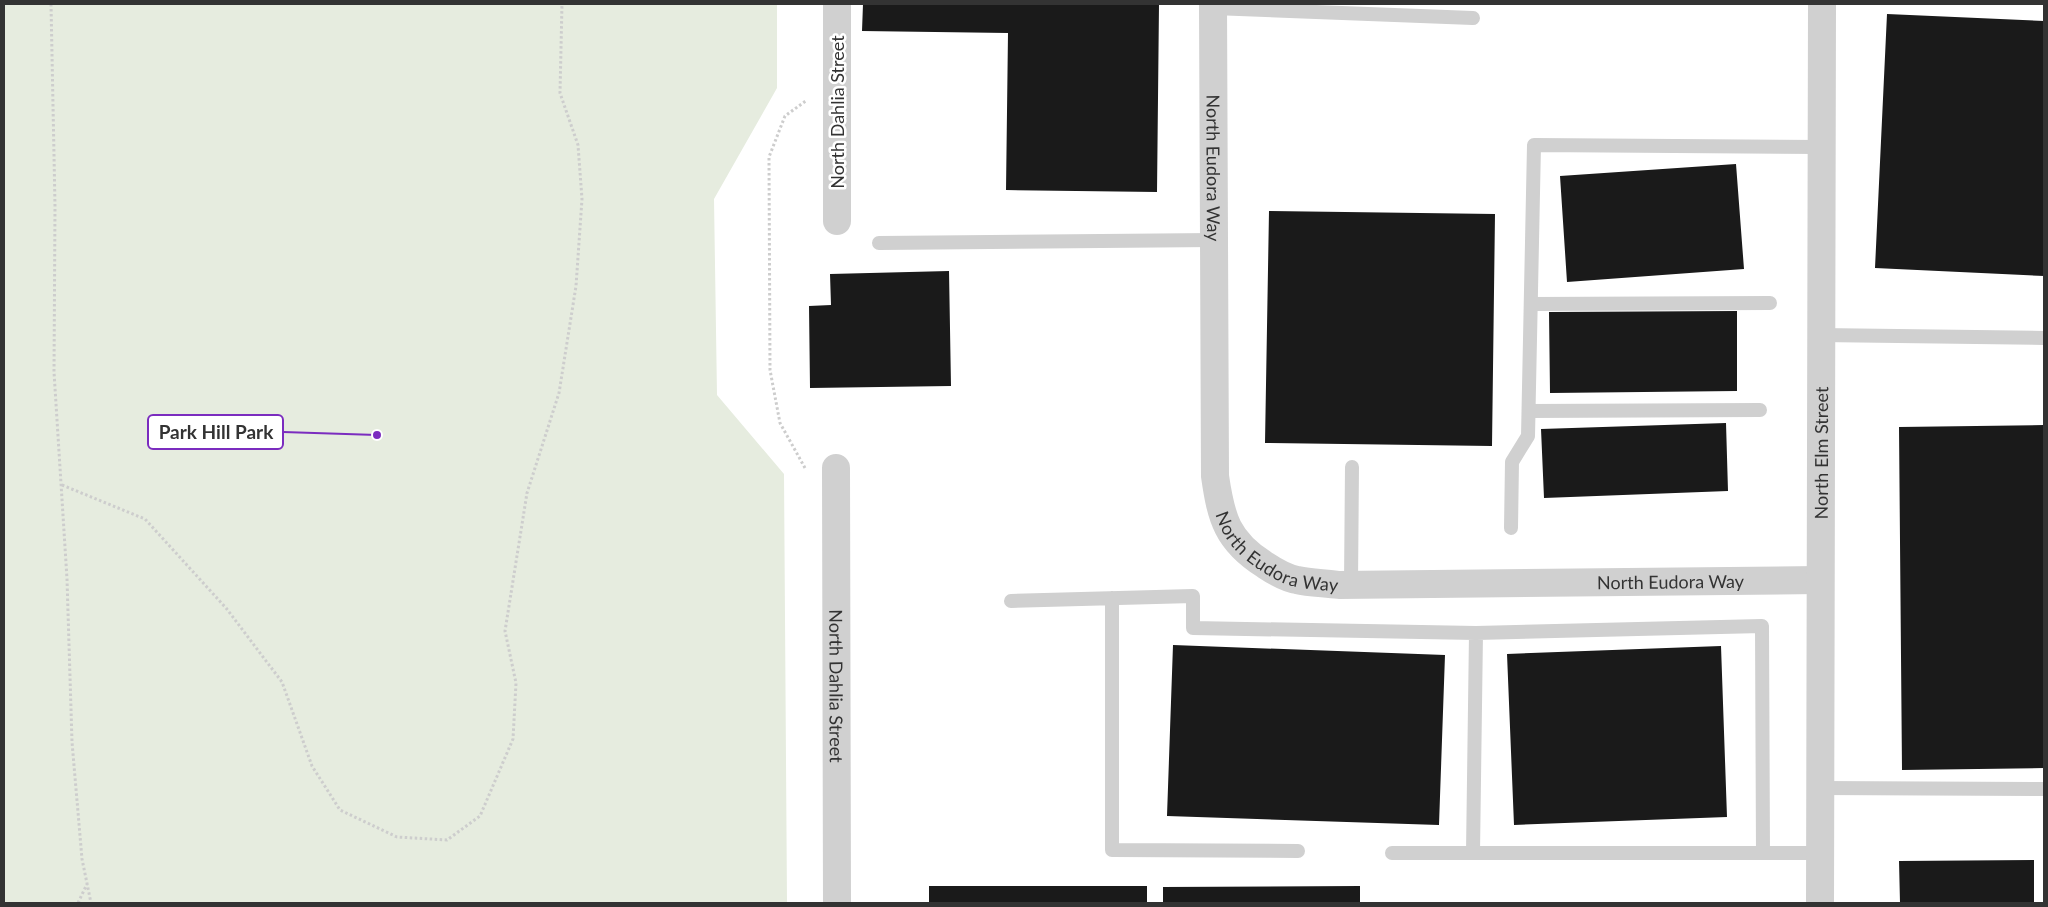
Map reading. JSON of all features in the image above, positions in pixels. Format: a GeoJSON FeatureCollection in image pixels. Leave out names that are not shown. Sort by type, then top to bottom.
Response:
{"type":"FeatureCollection","features":[{"type":"Feature","properties":{"kind":"street","name":"North Dahlia Street"},"geometry":{"type":"LineString","coordinates":[[837,4],[837,221]]}},
{"type":"Feature","properties":{"kind":"street","name":"North Elm Street"},"geometry":{"type":"LineString","coordinates":[[1820,903],[1819,580],[1822,4]]}},
{"type":"Feature","properties":{"kind":"street","name":"North Eudora Way"},"geometry":{"type":"LineString","coordinates":[[1213,6],[1215,476],[1219,505],[1232,537],[1251,556],[1273,571],[1295,580],[1339,585],[1819,580]]}},
{"type":"Feature","properties":{"kind":"street","name":"North Dahlia Street"},"geometry":{"type":"LineString","coordinates":[[836,468],[837,903]]}},
{"type":"Feature","properties":{"kind":"lane"},"geometry":{"type":"LineString","coordinates":[[1213,6],[1473,18]]}},
{"type":"Feature","properties":{"kind":"lane"},"geometry":{"type":"LineString","coordinates":[[1511,528],[1512,462],[1528,436],[1534,145],[1821,147]]}},
{"type":"Feature","properties":{"kind":"lane"},"geometry":{"type":"LineString","coordinates":[[879,243],[1214,240]]}},
{"type":"Feature","properties":{"kind":"lane"},"geometry":{"type":"LineString","coordinates":[[1531,304],[1770,303]]}},
{"type":"Feature","properties":{"kind":"lane"},"geometry":{"type":"LineString","coordinates":[[1820,336],[2044,338]]}},
{"type":"Feature","properties":{"kind":"lane"},"geometry":{"type":"LineString","coordinates":[[1529,411],[1760,410]]}},
{"type":"Feature","properties":{"kind":"lane"},"geometry":{"type":"LineString","coordinates":[[1351,584],[1352,467]]}},
{"type":"Feature","properties":{"kind":"lane"},"geometry":{"type":"LineString","coordinates":[[1011,601],[1193,596],[1193,628],[1476,633],[1762,626],[1763,853]]}},
{"type":"Feature","properties":{"kind":"lane"},"geometry":{"type":"LineString","coordinates":[[1112,598],[1112,850],[1298,851]]}},
{"type":"Feature","properties":{"kind":"lane"},"geometry":{"type":"LineString","coordinates":[[1473,853],[1476,633]]}},
{"type":"Feature","properties":{"kind":"lane"},"geometry":{"type":"LineString","coordinates":[[1820,788],[2044,789]]}},
{"type":"Feature","properties":{"kind":"lane"},"geometry":{"type":"LineString","coordinates":[[1392,853],[1820,853]]}},
{"type":"Feature","properties":{"kind":"path"},"geometry":{"type":"LineString","coordinates":[[51,4],[55,206],[54,372],[67,579],[72,742],[82,859],[91,903]]}},
{"type":"Feature","properties":{"kind":"path"},"geometry":{"type":"LineString","coordinates":[[62,485],[145,519],[226,608],[282,682],[312,766],[340,810],[397,837],[447,840],[480,816],[513,739],[516,683],[505,631],[527,493],[559,393],[576,286],[582,198],[578,145],[560,93],[562,4]]}},
{"type":"Feature","properties":{"kind":"path"},"geometry":{"type":"LineString","coordinates":[[808,473],[780,423],[770,370],[769,157],[785,116],[837,79]]}},
{"type":"Feature","properties":{"kind":"path"},"geometry":{"type":"LineString","coordinates":[[78,903],[87,884]]}},
{"type":"Feature","properties":{"kind":"shaded area"},"geometry":{"type":"Polygon","coordinates":[[[4,4],[777,4],[777,88],[714,199],[717,395],[784,474],[787,903],[4,903],[4,4]]]}},
{"type":"Feature","properties":{"kind":"building"},"geometry":{"type":"Polygon","coordinates":[[[863,4],[1159,4],[1157,192],[1006,190],[1008,33],[862,31],[863,4]]]}},
{"type":"Feature","properties":{"kind":"building"},"geometry":{"type":"Polygon","coordinates":[[[1887,14],[2044,21],[2044,276],[1875,268],[1887,14]]]}},
{"type":"Feature","properties":{"kind":"building"},"geometry":{"type":"Polygon","coordinates":[[[1736,164],[1744,269],[1567,282],[1560,176],[1736,164]]]}},
{"type":"Feature","properties":{"kind":"building"},"geometry":{"type":"Polygon","coordinates":[[[1269,211],[1495,214],[1492,446],[1265,443],[1269,211]]]}},
{"type":"Feature","properties":{"kind":"building"},"geometry":{"type":"Polygon","coordinates":[[[949,271],[951,386],[810,388],[809,306],[831,305],[830,274],[949,271]]]}},
{"type":"Feature","properties":{"kind":"building"},"geometry":{"type":"Polygon","coordinates":[[[1737,311],[1737,391],[1550,393],[1549,312],[1737,311]]]}},
{"type":"Feature","properties":{"kind":"building"},"geometry":{"type":"Polygon","coordinates":[[[1726,423],[1728,491],[1544,498],[1541,429],[1726,423]]]}},
{"type":"Feature","properties":{"kind":"building"},"geometry":{"type":"Polygon","coordinates":[[[2044,425],[2044,768],[1902,770],[1899,427],[2044,425]]]}},
{"type":"Feature","properties":{"kind":"building"},"geometry":{"type":"Polygon","coordinates":[[[1173,645],[1445,655],[1439,825],[1167,816],[1173,645]]]}},
{"type":"Feature","properties":{"kind":"building"},"geometry":{"type":"Polygon","coordinates":[[[1721,646],[1727,817],[1514,825],[1507,654],[1721,646]]]}},
{"type":"Feature","properties":{"kind":"building"},"geometry":{"type":"Polygon","coordinates":[[[2034,860],[2034,903],[1900,903],[1899,861],[2034,860]]]}},
{"type":"Feature","properties":{"kind":"building"},"geometry":{"type":"Polygon","coordinates":[[[929,886],[1147,886],[1147,903],[929,903],[929,886]]]}},
{"type":"Feature","properties":{"kind":"building"},"geometry":{"type":"Polygon","coordinates":[[[1360,886],[1360,903],[1163,903],[1163,887],[1360,886]]]}},
{"type":"Feature","properties":{"kind":"place","name":"Park Hill Park"},"geometry":{"type":"Point","coordinates":[377,435]}}]}
